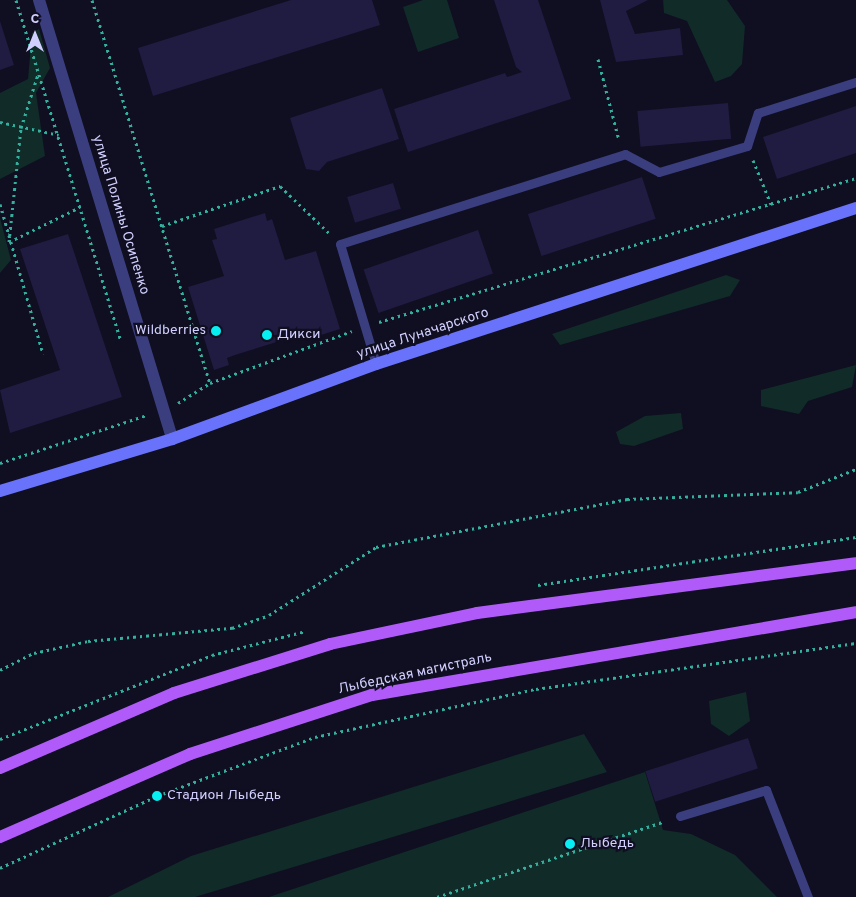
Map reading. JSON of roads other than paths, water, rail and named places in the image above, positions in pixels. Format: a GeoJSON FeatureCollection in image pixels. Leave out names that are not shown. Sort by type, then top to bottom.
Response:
{"type":"FeatureCollection","features":[{"type":"Feature","properties":{"kind":"main road","name":"улица Луначарского"},"geometry":{"type":"LineString","coordinates":[[0,491],[172,439],[376,364],[856,208]]}},
{"type":"Feature","properties":{"kind":"main road"},"geometry":{"type":"LineString","coordinates":[[0,768],[174,693],[330,644],[487,611],[856,563]]}},
{"type":"Feature","properties":{"kind":"main road","name":"Лыбедская магистраль"},"geometry":{"type":"LineString","coordinates":[[0,836],[190,754],[372,695],[856,612]]}},
{"type":"Feature","properties":{"kind":"street","name":"улица Полины Осипенко"},"geometry":{"type":"LineString","coordinates":[[39,0],[172,439]]}},
{"type":"Feature","properties":{"kind":"lane"},"geometry":{"type":"LineString","coordinates":[[376,364],[340,244],[625,154],[659,172],[747,146],[758,113],[856,82]]}},
{"type":"Feature","properties":{"kind":"lane"},"geometry":{"type":"LineString","coordinates":[[680,816],[766,790],[808,897]]}},
{"type":"Feature","properties":{"kind":"place","name":"Wildberries"},"geometry":{"type":"Point","coordinates":[216,331]}},
{"type":"Feature","properties":{"kind":"place","name":"Дикси"},"geometry":{"type":"Point","coordinates":[267,335]}},
{"type":"Feature","properties":{"kind":"place","name":"Стадион Лыбедь"},"geometry":{"type":"Point","coordinates":[157,796]}},
{"type":"Feature","properties":{"kind":"place","name":"Лыбедь"},"geometry":{"type":"Point","coordinates":[570,844]}}]}
